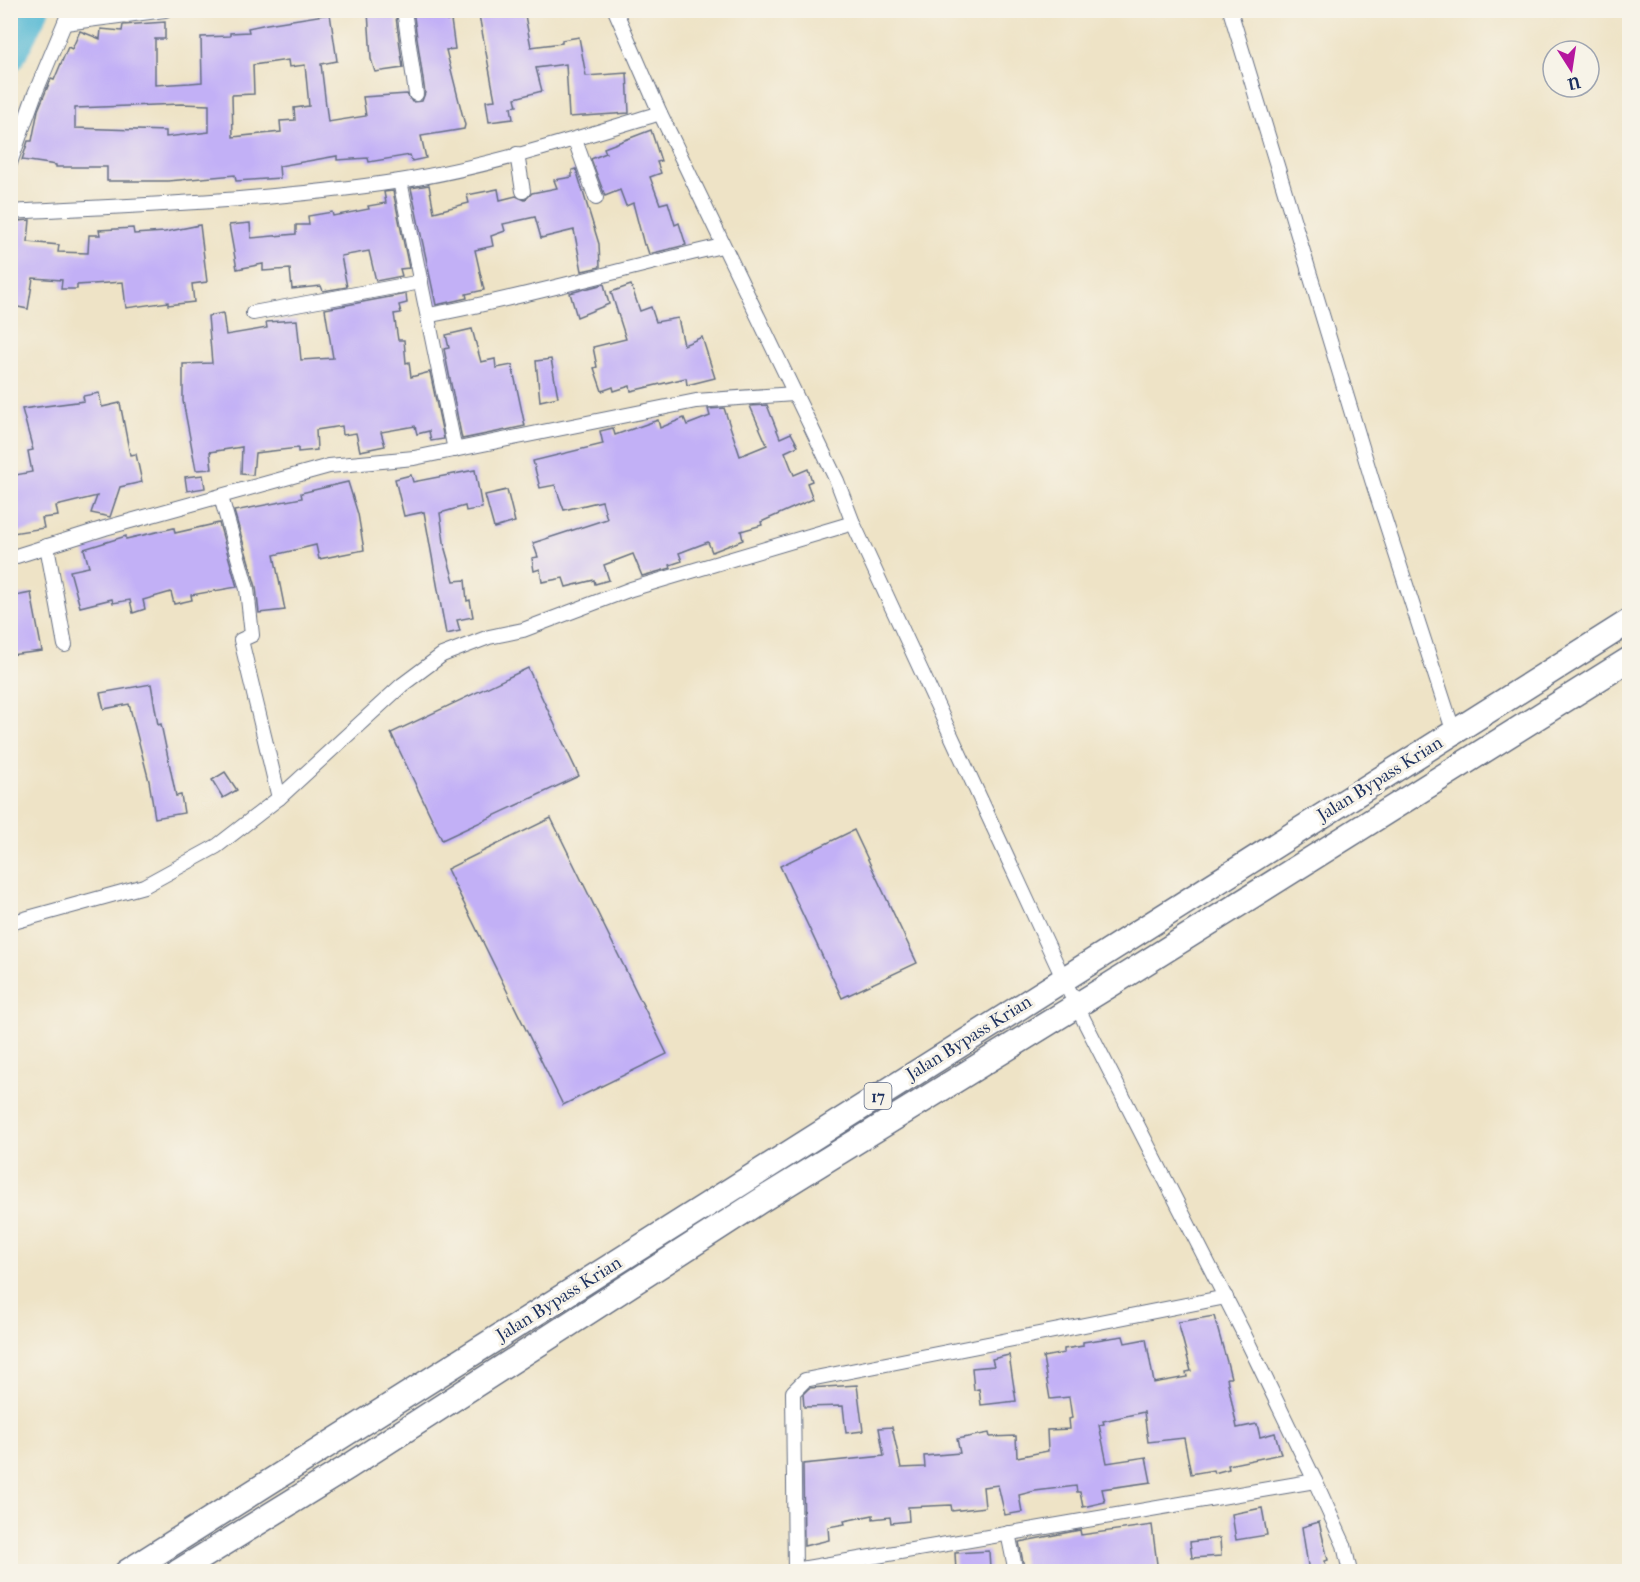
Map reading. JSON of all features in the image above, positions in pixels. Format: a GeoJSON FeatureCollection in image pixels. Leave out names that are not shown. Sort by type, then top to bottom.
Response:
{"type":"FeatureCollection","features":[{"type":"Feature","properties":{"kind":"highway","name":"Jalan Bypass Krian"},"geometry":{"type":"LineString","coordinates":[[127,1572],[1629,621]]}},
{"type":"Feature","properties":{"kind":"highway","name":"Jalan Bypass Krian"},"geometry":{"type":"LineString","coordinates":[[178,1572],[348,1467],[760,1201],[1629,659]]}},
{"type":"Feature","properties":{"kind":"street"},"geometry":{"type":"LineString","coordinates":[[10,163],[67,17],[165,10]]}},
{"type":"Feature","properties":{"kind":"street"},"geometry":{"type":"LineString","coordinates":[[404,10],[416,94]]}},
{"type":"Feature","properties":{"kind":"street"},"geometry":{"type":"LineString","coordinates":[[615,10],[722,246],[837,481],[853,523],[1076,1006],[1226,1297],[1315,1481],[1344,1545],[1350,1572]]}},
{"type":"Feature","properties":{"kind":"street"},"geometry":{"type":"LineString","coordinates":[[1230,10],[1372,480],[1454,733]]}},
{"type":"Feature","properties":{"kind":"street"},"geometry":{"type":"LineString","coordinates":[[10,212],[280,195],[400,181],[574,140],[660,113]]}},
{"type":"Feature","properties":{"kind":"street"},"geometry":{"type":"LineString","coordinates":[[574,140],[596,198]]}},
{"type":"Feature","properties":{"kind":"street"},"geometry":{"type":"LineString","coordinates":[[517,154],[523,191]]}},
{"type":"Feature","properties":{"kind":"street"},"geometry":{"type":"LineString","coordinates":[[400,181],[430,315],[455,450]]}},
{"type":"Feature","properties":{"kind":"street"},"geometry":{"type":"LineString","coordinates":[[430,315],[488,304],[622,268],[722,246]]}},
{"type":"Feature","properties":{"kind":"street"},"geometry":{"type":"LineString","coordinates":[[253,313],[421,282]]}},
{"type":"Feature","properties":{"kind":"street"},"geometry":{"type":"LineString","coordinates":[[10,558],[329,466],[414,458],[696,401],[794,394]]}},
{"type":"Feature","properties":{"kind":"street"},"geometry":{"type":"LineString","coordinates":[[221,497],[247,590],[252,635],[241,640],[279,798]]}},
{"type":"Feature","properties":{"kind":"street"},"geometry":{"type":"LineString","coordinates":[[10,923],[144,886],[217,846],[279,798],[402,686],[442,655],[489,637],[523,630],[632,589],[853,523]]}},
{"type":"Feature","properties":{"kind":"street"},"geometry":{"type":"LineString","coordinates":[[47,546],[65,645]]}},
{"type":"Feature","properties":{"kind":"street"},"geometry":{"type":"LineString","coordinates":[[1226,1297],[805,1380],[793,1392],[795,1571],[1315,1481]]}},
{"type":"Feature","properties":{"kind":"street"},"geometry":{"type":"LineString","coordinates":[[1008,1533],[1016,1572]]}},
{"type":"Feature","properties":{"kind":"building"},"geometry":{"type":"Polygon","coordinates":[[[395,10],[403,68],[375,72],[371,59],[368,12],[395,10]]]}},
{"type":"Feature","properties":{"kind":"building"},"geometry":{"type":"Polygon","coordinates":[[[413,10],[445,10],[447,21],[451,20],[455,49],[446,50],[465,125],[464,129],[421,136],[426,158],[412,161],[410,155],[369,162],[368,158],[337,160],[337,156],[279,166],[280,178],[236,181],[235,175],[168,181],[107,181],[107,167],[56,167],[56,165],[22,160],[28,141],[32,141],[38,110],[51,79],[54,80],[68,47],[72,49],[80,31],[100,39],[101,29],[122,31],[123,25],[165,22],[165,39],[155,39],[155,85],[190,83],[202,82],[201,37],[230,36],[230,33],[249,32],[248,28],[330,14],[337,61],[321,64],[328,122],[366,116],[363,97],[407,94],[412,102],[422,101],[425,93],[413,10]],[[288,60],[253,65],[254,94],[232,95],[233,137],[281,132],[280,121],[295,120],[294,108],[309,106],[305,65],[289,67],[288,60]],[[209,105],[75,108],[75,128],[166,131],[166,137],[209,132],[209,105]]]}},
{"type":"Feature","properties":{"kind":"building"},"geometry":{"type":"Polygon","coordinates":[[[478,10],[524,10],[531,47],[562,43],[562,40],[579,37],[586,76],[627,73],[629,113],[569,117],[566,64],[536,68],[542,91],[515,98],[517,106],[511,107],[513,119],[489,122],[486,101],[495,100],[478,10]]]}},
{"type":"Feature","properties":{"kind":"building"},"geometry":{"type":"Polygon","coordinates":[[[651,130],[661,161],[657,162],[661,173],[650,177],[660,204],[668,202],[675,225],[679,223],[686,245],[649,254],[644,245],[633,203],[626,206],[620,190],[605,196],[591,159],[606,153],[604,148],[651,130]]]}},
{"type":"Feature","properties":{"kind":"building"},"geometry":{"type":"Polygon","coordinates":[[[576,169],[599,244],[600,267],[582,271],[574,230],[541,238],[535,217],[503,224],[505,231],[491,236],[493,246],[475,250],[484,290],[466,294],[467,298],[436,305],[411,188],[429,185],[434,212],[469,203],[467,195],[498,189],[500,200],[516,196],[525,200],[532,193],[557,188],[554,180],[572,177],[572,170],[576,169]]]}},
{"type":"Feature","properties":{"kind":"building"},"geometry":{"type":"Polygon","coordinates":[[[393,191],[409,268],[400,269],[402,276],[376,281],[369,251],[341,256],[347,287],[323,291],[321,286],[292,289],[290,269],[263,271],[263,264],[237,269],[229,225],[250,223],[251,238],[296,234],[296,225],[309,225],[308,216],[332,212],[333,216],[369,209],[368,206],[386,203],[384,192],[393,191]]]}},
{"type":"Feature","properties":{"kind":"building"},"geometry":{"type":"Polygon","coordinates":[[[30,220],[28,242],[59,245],[58,252],[88,253],[89,235],[100,235],[99,230],[133,228],[134,234],[165,232],[200,225],[207,282],[192,284],[194,302],[168,305],[168,302],[126,308],[123,282],[77,285],[77,289],[61,289],[62,280],[33,278],[28,309],[13,306],[16,289],[11,288],[12,246],[18,221],[30,220]]]}},
{"type":"Feature","properties":{"kind":"building"},"geometry":{"type":"Polygon","coordinates":[[[604,284],[609,304],[577,317],[570,293],[604,284]]]}},
{"type":"Feature","properties":{"kind":"building"},"geometry":{"type":"Polygon","coordinates":[[[631,285],[640,311],[651,307],[656,322],[678,318],[684,345],[702,337],[715,378],[687,385],[686,378],[631,391],[630,386],[614,391],[613,387],[602,391],[594,368],[597,367],[593,347],[626,339],[611,292],[631,285]]]}},
{"type":"Feature","properties":{"kind":"building"},"geometry":{"type":"Polygon","coordinates":[[[406,294],[407,303],[399,305],[401,313],[394,314],[398,340],[404,340],[406,363],[409,362],[411,377],[430,372],[444,439],[431,441],[429,431],[417,434],[415,426],[381,432],[385,446],[360,451],[356,433],[343,435],[342,426],[316,430],[317,450],[298,452],[298,448],[255,453],[253,475],[241,474],[242,447],[210,452],[212,469],[196,470],[183,401],[183,364],[212,363],[208,316],[223,313],[226,335],[267,328],[266,322],[297,320],[301,360],[333,358],[325,309],[406,294]]]}},
{"type":"Feature","properties":{"kind":"building"},"geometry":{"type":"Polygon","coordinates":[[[472,329],[481,362],[495,359],[496,368],[512,365],[525,426],[462,439],[444,349],[449,348],[446,335],[472,329]]]}},
{"type":"Feature","properties":{"kind":"building"},"geometry":{"type":"Polygon","coordinates":[[[551,359],[558,397],[540,401],[536,361],[551,359]]]}},
{"type":"Feature","properties":{"kind":"building"},"geometry":{"type":"Polygon","coordinates":[[[99,393],[102,407],[120,403],[130,455],[136,454],[142,482],[120,487],[110,517],[91,513],[97,496],[56,506],[58,516],[42,518],[44,528],[13,533],[10,476],[32,472],[28,451],[33,450],[22,409],[84,401],[83,396],[99,393]]]}},
{"type":"Feature","properties":{"kind":"building"},"geometry":{"type":"Polygon","coordinates":[[[767,405],[780,438],[791,433],[798,446],[785,452],[794,475],[808,469],[812,481],[807,483],[813,499],[761,522],[762,525],[741,531],[743,540],[712,552],[708,542],[679,553],[682,561],[670,565],[671,568],[642,576],[633,554],[604,565],[609,580],[595,584],[594,580],[566,587],[563,578],[542,582],[540,569],[534,571],[532,558],[538,557],[533,543],[607,519],[602,501],[564,510],[555,485],[540,488],[533,461],[603,444],[600,431],[613,428],[615,435],[658,420],[660,428],[684,418],[687,425],[710,416],[708,409],[724,408],[740,456],[767,445],[750,406],[767,405]]]}},
{"type":"Feature","properties":{"kind":"building"},"geometry":{"type":"Polygon","coordinates":[[[475,470],[482,508],[466,511],[465,506],[440,513],[445,549],[454,581],[465,580],[467,601],[470,600],[473,617],[457,620],[460,631],[446,634],[424,512],[404,516],[395,479],[411,475],[413,482],[475,470]]]}},
{"type":"Feature","properties":{"kind":"building"},"geometry":{"type":"Polygon","coordinates":[[[203,475],[205,488],[187,491],[185,477],[203,475]]]}},
{"type":"Feature","properties":{"kind":"building"},"geometry":{"type":"Polygon","coordinates":[[[348,482],[358,514],[364,550],[319,559],[316,545],[274,555],[285,610],[259,613],[256,587],[234,511],[302,498],[301,493],[348,482]]]}},
{"type":"Feature","properties":{"kind":"building"},"geometry":{"type":"Polygon","coordinates":[[[507,490],[515,522],[494,528],[485,495],[507,490]]]}},
{"type":"Feature","properties":{"kind":"building"},"geometry":{"type":"Polygon","coordinates":[[[219,523],[237,587],[191,595],[192,600],[174,604],[171,592],[143,600],[145,609],[133,613],[130,600],[113,603],[112,599],[80,607],[70,571],[89,567],[84,549],[126,536],[126,539],[174,528],[175,533],[219,523]]]}},
{"type":"Feature","properties":{"kind":"building"},"geometry":{"type":"Polygon","coordinates":[[[31,593],[42,651],[10,655],[10,597],[31,593]]]}},
{"type":"Feature","properties":{"kind":"building"},"geometry":{"type":"Polygon","coordinates":[[[528,668],[579,776],[442,840],[391,733],[528,668]]]}},
{"type":"Feature","properties":{"kind":"building"},"geometry":{"type":"Polygon","coordinates":[[[151,684],[158,725],[161,724],[176,796],[181,795],[184,813],[155,818],[149,781],[129,704],[104,709],[100,693],[151,684]]]}},
{"type":"Feature","properties":{"kind":"building"},"geometry":{"type":"Polygon","coordinates":[[[225,772],[237,790],[223,798],[212,780],[225,772]]]}},
{"type":"Feature","properties":{"kind":"building"},"geometry":{"type":"Polygon","coordinates":[[[551,818],[667,1054],[563,1105],[447,869],[551,818]]]}},
{"type":"Feature","properties":{"kind":"building"},"geometry":{"type":"Polygon","coordinates":[[[854,830],[917,963],[842,998],[780,866],[854,830]]]}},
{"type":"Feature","properties":{"kind":"building"},"geometry":{"type":"Polygon","coordinates":[[[1214,1316],[1231,1378],[1227,1378],[1237,1428],[1257,1424],[1260,1437],[1275,1433],[1281,1454],[1228,1465],[1229,1469],[1214,1473],[1213,1470],[1191,1474],[1184,1438],[1148,1442],[1144,1412],[1103,1421],[1104,1424],[1099,1425],[1107,1463],[1146,1457],[1151,1482],[1102,1489],[1105,1502],[1083,1507],[1080,1492],[1077,1492],[1076,1486],[1035,1491],[1019,1495],[1022,1512],[1005,1515],[998,1485],[983,1487],[985,1507],[952,1511],[951,1505],[908,1507],[909,1521],[891,1523],[890,1517],[873,1519],[873,1515],[844,1521],[845,1524],[828,1527],[829,1540],[804,1546],[803,1464],[884,1456],[879,1428],[892,1427],[901,1468],[925,1467],[924,1456],[960,1453],[957,1439],[989,1433],[990,1437],[1016,1436],[1017,1457],[1048,1451],[1047,1430],[1070,1429],[1069,1419],[1072,1418],[1069,1397],[1050,1399],[1043,1357],[1064,1353],[1064,1349],[1083,1346],[1083,1342],[1123,1336],[1125,1343],[1146,1339],[1154,1383],[1187,1377],[1186,1372],[1191,1371],[1178,1322],[1214,1316]]]}},
{"type":"Feature","properties":{"kind":"building"},"geometry":{"type":"Polygon","coordinates":[[[1009,1355],[1016,1401],[981,1405],[979,1389],[974,1390],[972,1368],[994,1366],[992,1359],[1009,1355]]]}},
{"type":"Feature","properties":{"kind":"building"},"geometry":{"type":"Polygon","coordinates":[[[857,1385],[863,1431],[846,1433],[843,1406],[804,1407],[803,1394],[809,1388],[857,1385]]]}},
{"type":"Feature","properties":{"kind":"building"},"geometry":{"type":"Polygon","coordinates":[[[1262,1508],[1267,1535],[1236,1540],[1232,1514],[1262,1508]]]}},
{"type":"Feature","properties":{"kind":"building"},"geometry":{"type":"Polygon","coordinates":[[[1319,1522],[1328,1560],[1325,1561],[1327,1572],[1309,1572],[1302,1527],[1319,1522]]]}},
{"type":"Feature","properties":{"kind":"building"},"geometry":{"type":"Polygon","coordinates":[[[1152,1525],[1158,1572],[1025,1572],[1019,1542],[1080,1530],[1081,1535],[1152,1525]]]}},
{"type":"Feature","properties":{"kind":"building"},"geometry":{"type":"Polygon","coordinates":[[[1220,1538],[1221,1556],[1192,1558],[1190,1542],[1220,1538]]]}},
{"type":"Feature","properties":{"kind":"building"},"geometry":{"type":"Polygon","coordinates":[[[989,1551],[990,1569],[956,1572],[955,1553],[989,1551]]]}},
{"type":"Feature","properties":{"kind":"waterway"},"geometry":{"type":"LineString","coordinates":[[10,57],[34,10]]}}]}
